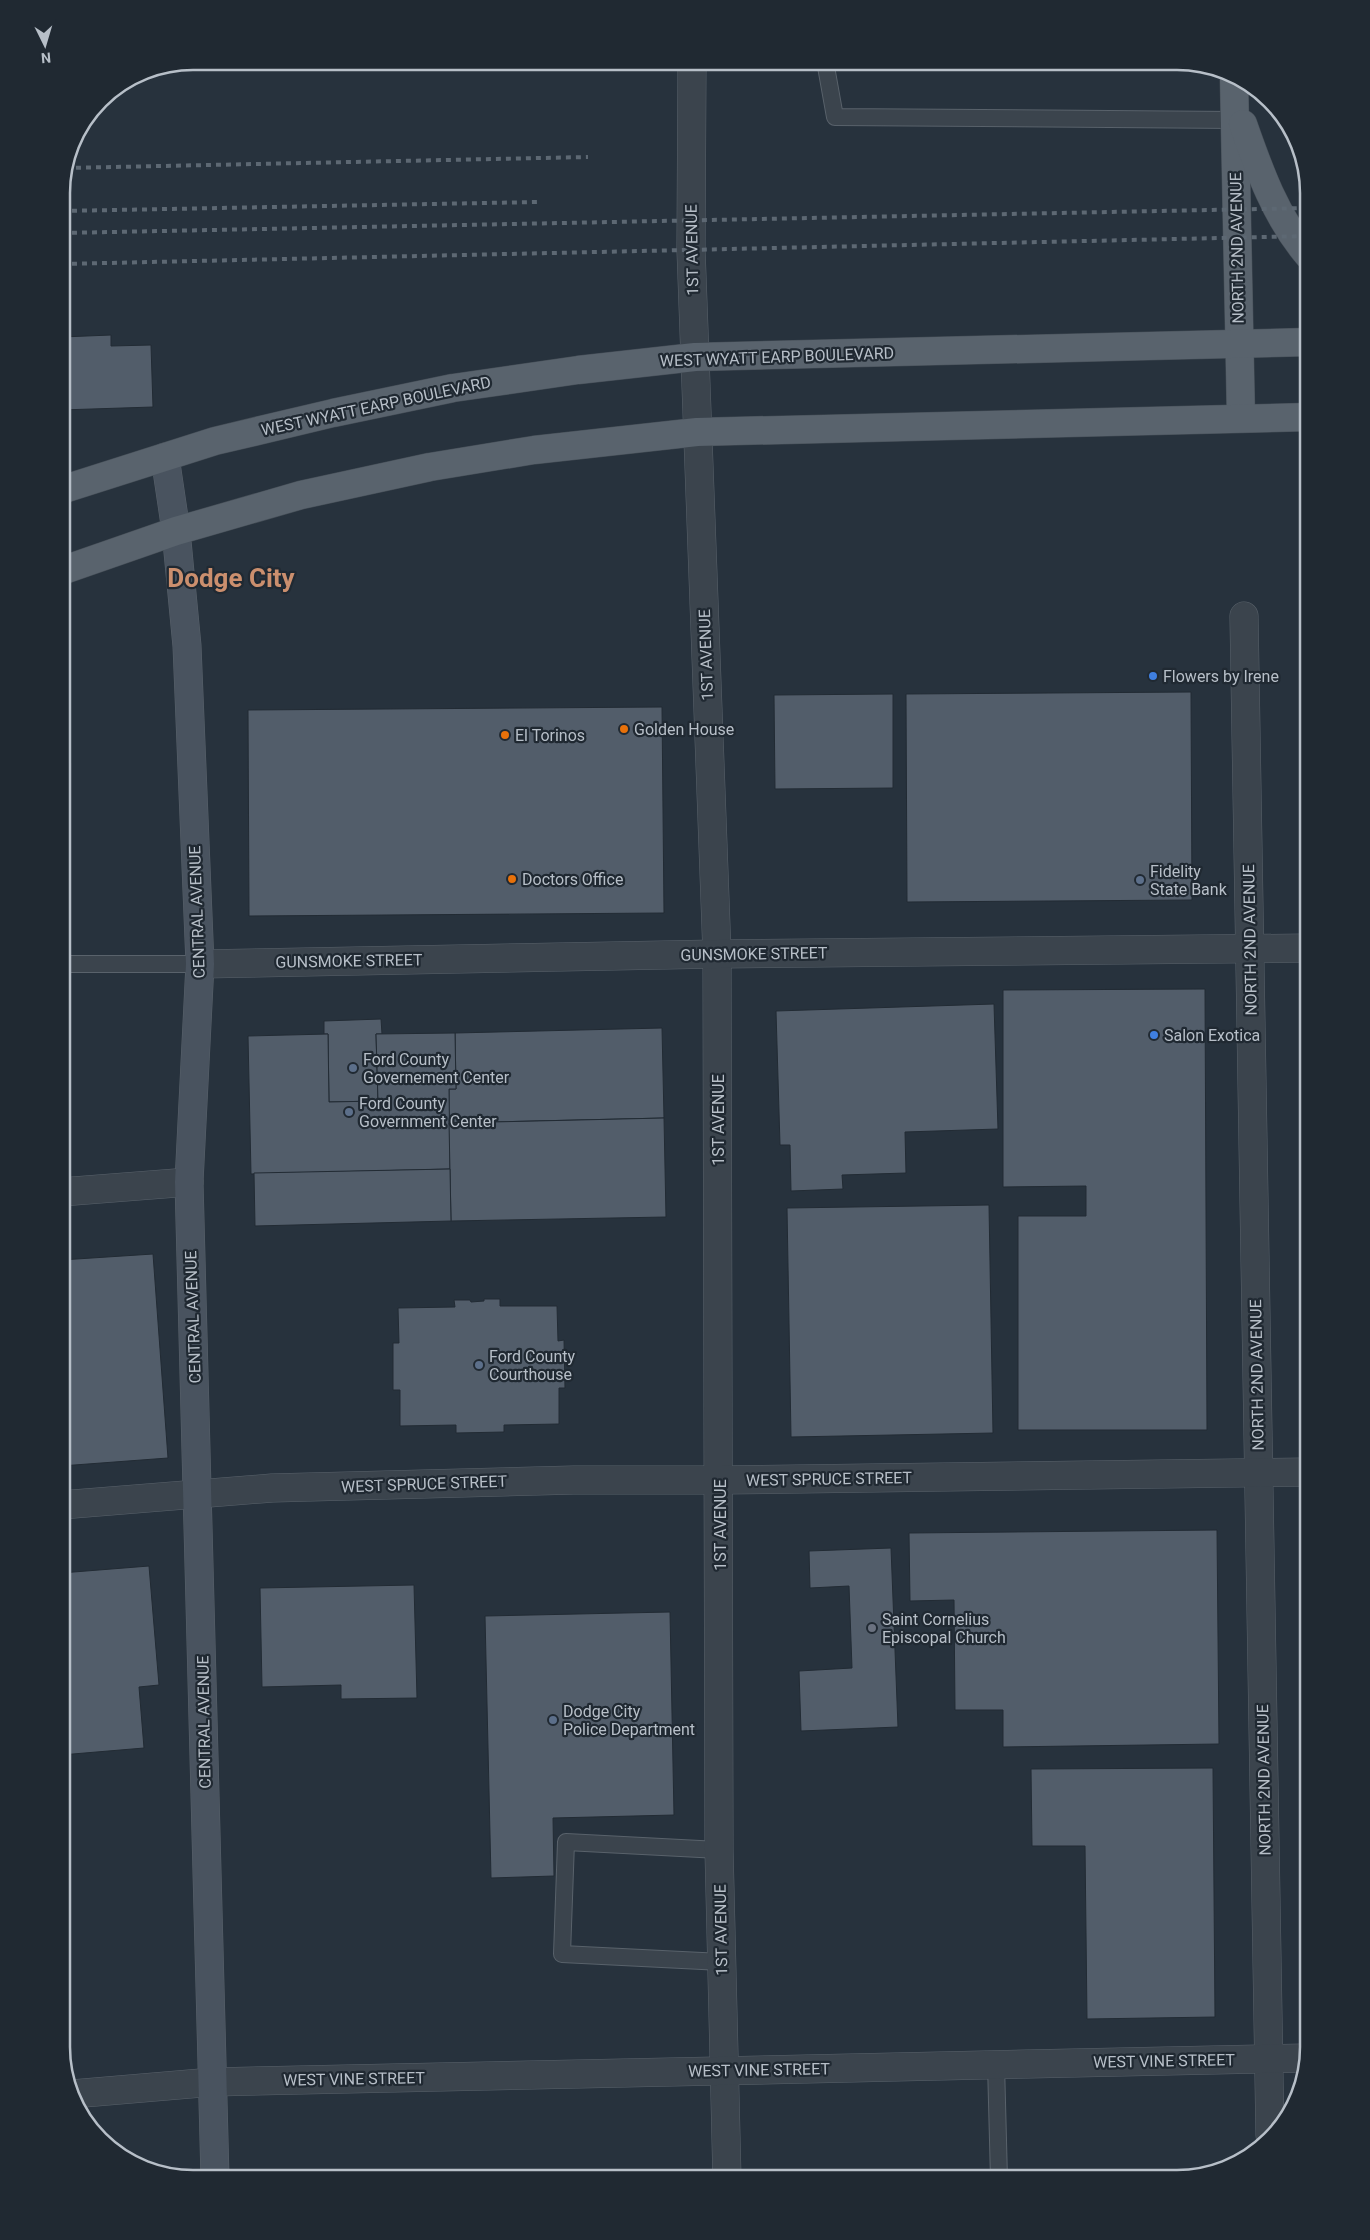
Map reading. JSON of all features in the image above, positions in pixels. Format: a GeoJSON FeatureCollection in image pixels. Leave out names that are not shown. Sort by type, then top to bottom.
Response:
{"type":"FeatureCollection","features":[{"type":"Feature","properties":{"kind":"main road"},"geometry":{"type":"LineString","coordinates":[[1234,100],[1254,156],[1277,208],[1292,236],[1300,245]]}},
{"type":"Feature","properties":{"kind":"main road","name":"NORTH 2ND AVENUE"},"geometry":{"type":"LineString","coordinates":[[1234,100],[1241,418]]}},
{"type":"Feature","properties":{"kind":"main road","name":"WEST WYATT EARP BOULEVARD"},"geometry":{"type":"LineString","coordinates":[[70,487],[215,441],[453,388],[578,370],[694,357],[1300,342]]}},
{"type":"Feature","properties":{"kind":"main road"},"geometry":{"type":"LineString","coordinates":[[70,568],[176,531],[301,495],[430,467],[534,450],[697,432],[1300,417]]}},
{"type":"Feature","properties":{"kind":"street","name":"1ST AVENUE"},"geometry":{"type":"LineString","coordinates":[[692,70],[691,250],[694,357],[718,954],[720,1850],[727,2170]]}},
{"type":"Feature","properties":{"kind":"street","name":"CENTRAL AVENUE"},"geometry":{"type":"LineString","coordinates":[[165,457],[176,531],[187,646],[200,964],[189,1182],[199,1493],[215,2170]]}},
{"type":"Feature","properties":{"kind":"street","name":"NORTH 2ND AVENUE"},"geometry":{"type":"LineString","coordinates":[[1244,616],[1270,2127]]}},
{"type":"Feature","properties":{"kind":"street","name":"GUNSMOKE STREET"},"geometry":{"type":"LineString","coordinates":[[200,964],[718,954],[1300,948]]}},
{"type":"Feature","properties":{"kind":"street"},"geometry":{"type":"LineString","coordinates":[[70,1191],[189,1182]]}},
{"type":"Feature","properties":{"kind":"street","name":"WEST SPRUCE STREET"},"geometry":{"type":"LineString","coordinates":[[70,1504],[272,1488],[448,1483],[1300,1472]]}},
{"type":"Feature","properties":{"kind":"street","name":"WEST VINE STREET"},"geometry":{"type":"LineString","coordinates":[[80,2093],[213,2082],[1299,2058]]}},
{"type":"Feature","properties":{"kind":"lane"},"geometry":{"type":"LineString","coordinates":[[826,70],[835,117],[1234,100]]}},
{"type":"Feature","properties":{"kind":"lane"},"geometry":{"type":"LineString","coordinates":[[70,964],[200,964]]}},
{"type":"Feature","properties":{"kind":"lane"},"geometry":{"type":"LineString","coordinates":[[720,1850],[566,1842],[562,1954],[722,1962]]}},
{"type":"Feature","properties":{"kind":"lane"},"geometry":{"type":"LineString","coordinates":[[996,2064],[999,2170]]}},
{"type":"Feature","properties":{"kind":"building"},"geometry":{"type":"Polygon","coordinates":[[[111,335],[111,346],[151,345],[153,407],[70,410],[70,337],[111,335]]]}},
{"type":"Feature","properties":{"kind":"building"},"geometry":{"type":"Polygon","coordinates":[[[1191,692],[1192,900],[907,902],[906,694],[1191,692]]]}},
{"type":"Feature","properties":{"kind":"building"},"geometry":{"type":"Polygon","coordinates":[[[893,694],[893,788],[775,789],[774,695],[893,694]]]}},
{"type":"Feature","properties":{"kind":"building"},"geometry":{"type":"Polygon","coordinates":[[[662,707],[664,913],[249,916],[248,710],[662,707]]]}},
{"type":"Feature","properties":{"kind":"building"},"geometry":{"type":"Polygon","coordinates":[[[1205,989],[1207,1430],[1018,1430],[1018,1216],[1086,1216],[1086,1186],[1003,1187],[1003,990],[1205,989]]]}},
{"type":"Feature","properties":{"kind":"building"},"geometry":{"type":"Polygon","coordinates":[[[994,1004],[998,1129],[905,1132],[906,1173],[842,1175],[843,1189],[791,1191],[790,1145],[780,1145],[776,1011],[994,1004]]]}},
{"type":"Feature","properties":{"kind":"building","name":"Ford County Governement Center"},"geometry":{"type":"Polygon","coordinates":[[[381,1019],[382,1034],[376,1034],[378,1101],[329,1102],[328,1034],[324,1034],[324,1021],[381,1019]]]}},
{"type":"Feature","properties":{"kind":"building"},"geometry":{"type":"Polygon","coordinates":[[[662,1028],[664,1118],[449,1123],[449,1089],[456,1089],[455,1033],[662,1028]]]}},
{"type":"Feature","properties":{"kind":"building","name":"Ford County Government Center"},"geometry":{"type":"Polygon","coordinates":[[[455,1033],[456,1089],[449,1089],[450,1169],[251,1174],[248,1036],[328,1034],[329,1102],[378,1101],[376,1034],[455,1033]]]}},
{"type":"Feature","properties":{"kind":"building"},"geometry":{"type":"Polygon","coordinates":[[[664,1118],[666,1217],[451,1221],[449,1123],[664,1118]]]}},
{"type":"Feature","properties":{"kind":"building","name":"Ford County Government Center"},"geometry":{"type":"Polygon","coordinates":[[[450,1169],[451,1221],[255,1226],[254,1173],[450,1169]]]}},
{"type":"Feature","properties":{"kind":"building"},"geometry":{"type":"Polygon","coordinates":[[[989,1205],[993,1433],[791,1437],[787,1208],[989,1205]]]}},
{"type":"Feature","properties":{"kind":"building"},"geometry":{"type":"Polygon","coordinates":[[[153,1254],[168,1458],[70,1465],[70,1259],[153,1254]]]}},
{"type":"Feature","properties":{"kind":"building","name":"Ford County Courthouse"},"geometry":{"type":"Polygon","coordinates":[[[484,1299],[500,1299],[500,1306],[557,1306],[558,1341],[564,1340],[565,1388],[559,1388],[559,1424],[504,1425],[504,1432],[456,1433],[456,1425],[400,1426],[400,1390],[393,1390],[393,1343],[399,1343],[398,1308],[455,1307],[454,1300],[470,1300],[471,1302],[484,1301],[484,1299]]]}},
{"type":"Feature","properties":{"kind":"building"},"geometry":{"type":"Polygon","coordinates":[[[1217,1530],[1219,1744],[1003,1747],[1003,1710],[955,1710],[954,1600],[910,1601],[909,1533],[1217,1530]]]}},
{"type":"Feature","properties":{"kind":"building","name":"Saint Cornelius Episcopal Church"},"geometry":{"type":"Polygon","coordinates":[[[891,1548],[898,1727],[801,1731],[799,1671],[852,1668],[849,1586],[810,1588],[809,1551],[891,1548]]]}},
{"type":"Feature","properties":{"kind":"building"},"geometry":{"type":"Polygon","coordinates":[[[149,1566],[159,1685],[139,1687],[144,1748],[70,1754],[70,1572],[149,1566]]]}},
{"type":"Feature","properties":{"kind":"building"},"geometry":{"type":"Polygon","coordinates":[[[414,1585],[417,1698],[341,1699],[341,1685],[262,1687],[260,1588],[414,1585]]]}},
{"type":"Feature","properties":{"kind":"building"},"geometry":{"type":"Polygon","coordinates":[[[670,1612],[674,1815],[553,1818],[554,1876],[491,1878],[485,1616],[670,1612]]]}},
{"type":"Feature","properties":{"kind":"building"},"geometry":{"type":"Polygon","coordinates":[[[1213,1768],[1215,2017],[1087,2019],[1085,1846],[1032,1846],[1031,1769],[1213,1768]]]}},
{"type":"Feature","properties":{"kind":"railway"},"geometry":{"type":"LineString","coordinates":[[73,168],[588,157]]}},
{"type":"Feature","properties":{"kind":"railway"},"geometry":{"type":"LineString","coordinates":[[70,211],[537,202]]}},
{"type":"Feature","properties":{"kind":"railway"},"geometry":{"type":"LineString","coordinates":[[70,233],[1300,208]]}},
{"type":"Feature","properties":{"kind":"railway"},"geometry":{"type":"LineString","coordinates":[[70,264],[1300,236]]}},
{"type":"Feature","properties":{"kind":"place","name":"Flowers by Irene"},"geometry":{"type":"Point","coordinates":[1153,676]}},
{"type":"Feature","properties":{"kind":"place","name":"Golden House"},"geometry":{"type":"Point","coordinates":[624,729]}},
{"type":"Feature","properties":{"kind":"place","name":"El Torinos"},"geometry":{"type":"Point","coordinates":[505,735]}},
{"type":"Feature","properties":{"kind":"place","name":"Doctors Office"},"geometry":{"type":"Point","coordinates":[512,879]}},
{"type":"Feature","properties":{"kind":"place","name":"Fidelity State Bank"},"geometry":{"type":"Point","coordinates":[1140,880]}},
{"type":"Feature","properties":{"kind":"place","name":"Salon Exotica"},"geometry":{"type":"Point","coordinates":[1154,1035]}},
{"type":"Feature","properties":{"kind":"place","name":"Ford County Governement Center"},"geometry":{"type":"Point","coordinates":[353,1068]}},
{"type":"Feature","properties":{"kind":"place","name":"Ford County Government Center"},"geometry":{"type":"Point","coordinates":[349,1112]}},
{"type":"Feature","properties":{"kind":"place","name":"Ford County Courthouse"},"geometry":{"type":"Point","coordinates":[479,1365]}},
{"type":"Feature","properties":{"kind":"place","name":"Saint Cornelius Episcopal Church"},"geometry":{"type":"Point","coordinates":[872,1628]}},
{"type":"Feature","properties":{"kind":"place","name":"Dodge City Police Department"},"geometry":{"type":"Point","coordinates":[553,1720]}},
{"type":"Feature","properties":{"kind":"district","name":"Dodge City"},"geometry":{"type":"Point","coordinates":[231,578]}}]}
